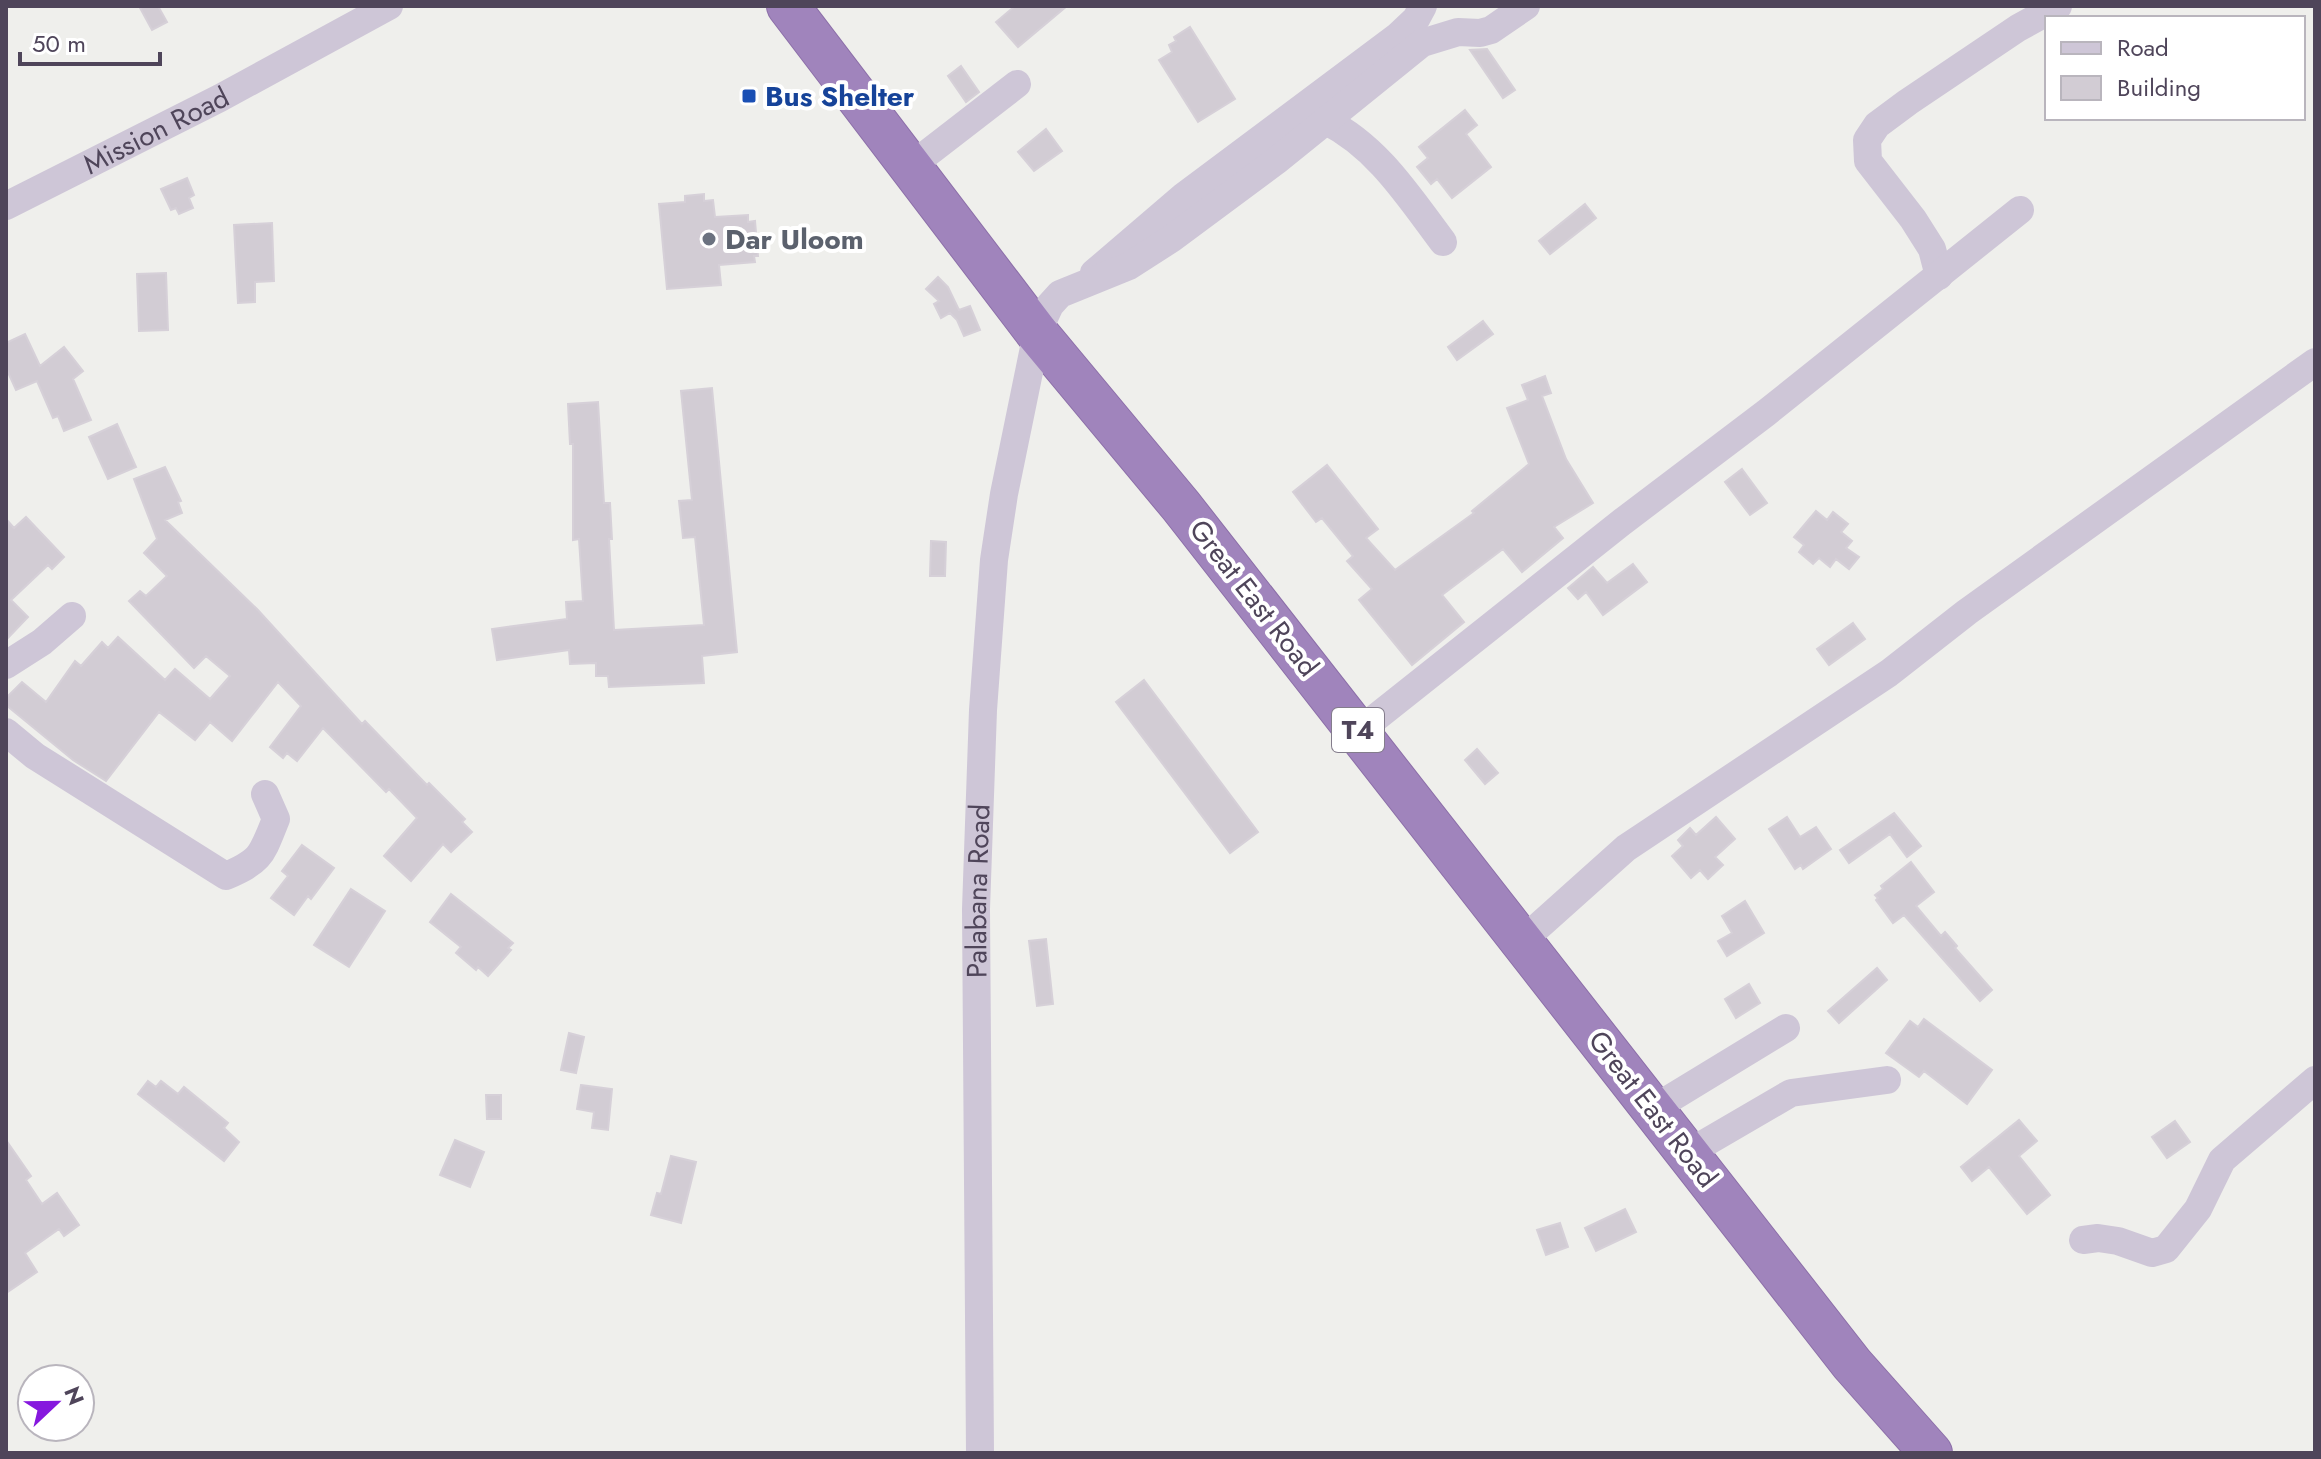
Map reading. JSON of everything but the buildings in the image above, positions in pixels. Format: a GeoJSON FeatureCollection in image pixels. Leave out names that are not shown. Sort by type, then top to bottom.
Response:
{"type":"FeatureCollection","features":[{"type":"Feature","properties":{"kind":"highway","name":"Great East Road"},"geometry":{"type":"LineString","coordinates":[[788,6],[1037,333],[1181,506],[1359,731],[1852,1364],[1931,1453]]}},
{"type":"Feature","properties":{"kind":"street","name":"Mission Road"},"geometry":{"type":"LineString","coordinates":[[6,206],[220,98],[389,6]]}},
{"type":"Feature","properties":{"kind":"street"},"geometry":{"type":"LineString","coordinates":[[1086,282],[1106,261],[1184,196],[1398,36],[1416,19],[1423,6]]}},
{"type":"Feature","properties":{"kind":"street"},"geometry":{"type":"LineString","coordinates":[[1086,282],[1129,266],[1171,239],[1276,161],[1422,43],[1458,32],[1491,30],[1526,6]]}},
{"type":"Feature","properties":{"kind":"street"},"geometry":{"type":"LineString","coordinates":[[1939,276],[1932,249],[1868,161],[1867,140],[1877,125],[1908,102],[2018,28],[2058,6]]}},
{"type":"Feature","properties":{"kind":"street"},"geometry":{"type":"LineString","coordinates":[[911,166],[1017,84]]}},
{"type":"Feature","properties":{"kind":"street"},"geometry":{"type":"LineString","coordinates":[[1326,121],[1354,138],[1385,166],[1443,242]]}},
{"type":"Feature","properties":{"kind":"street"},"geometry":{"type":"LineString","coordinates":[[1359,731],[2020,210]]}},
{"type":"Feature","properties":{"kind":"street","name":"Palabana Road"},"geometry":{"type":"LineString","coordinates":[[980,1453],[976,909],[982,725],[994,560],[1004,494],[1037,333],[1050,305],[1060,294],[1086,282]]}},
{"type":"Feature","properties":{"kind":"street"},"geometry":{"type":"LineString","coordinates":[[1522,941],[1626,848],[1889,673],[1967,612],[2315,362]]}},
{"type":"Feature","properties":{"kind":"street"},"geometry":{"type":"LineString","coordinates":[[6,665],[42,642],[72,616]]}},
{"type":"Feature","properties":{"kind":"street"},"geometry":{"type":"LineString","coordinates":[[6,732],[35,756],[226,876],[254,864],[267,842],[276,819],[265,794]]}},
{"type":"Feature","properties":{"kind":"street"},"geometry":{"type":"LineString","coordinates":[[1653,1109],[1786,1028]]}},
{"type":"Feature","properties":{"kind":"street"},"geometry":{"type":"LineString","coordinates":[[1688,1153],[1791,1093],[1887,1080]]}},
{"type":"Feature","properties":{"kind":"street"},"geometry":{"type":"LineString","coordinates":[[2083,1240],[2118,1241],[2152,1253],[2166,1249],[2198,1209],[2222,1160],[2315,1080]]}},
{"type":"Feature","properties":{"kind":"place","name":"Bus Shelter"},"geometry":{"type":"Point","coordinates":[749,96]}},
{"type":"Feature","properties":{"kind":"place","name":"Dar Uloom"},"geometry":{"type":"Point","coordinates":[709,239]}}]}
